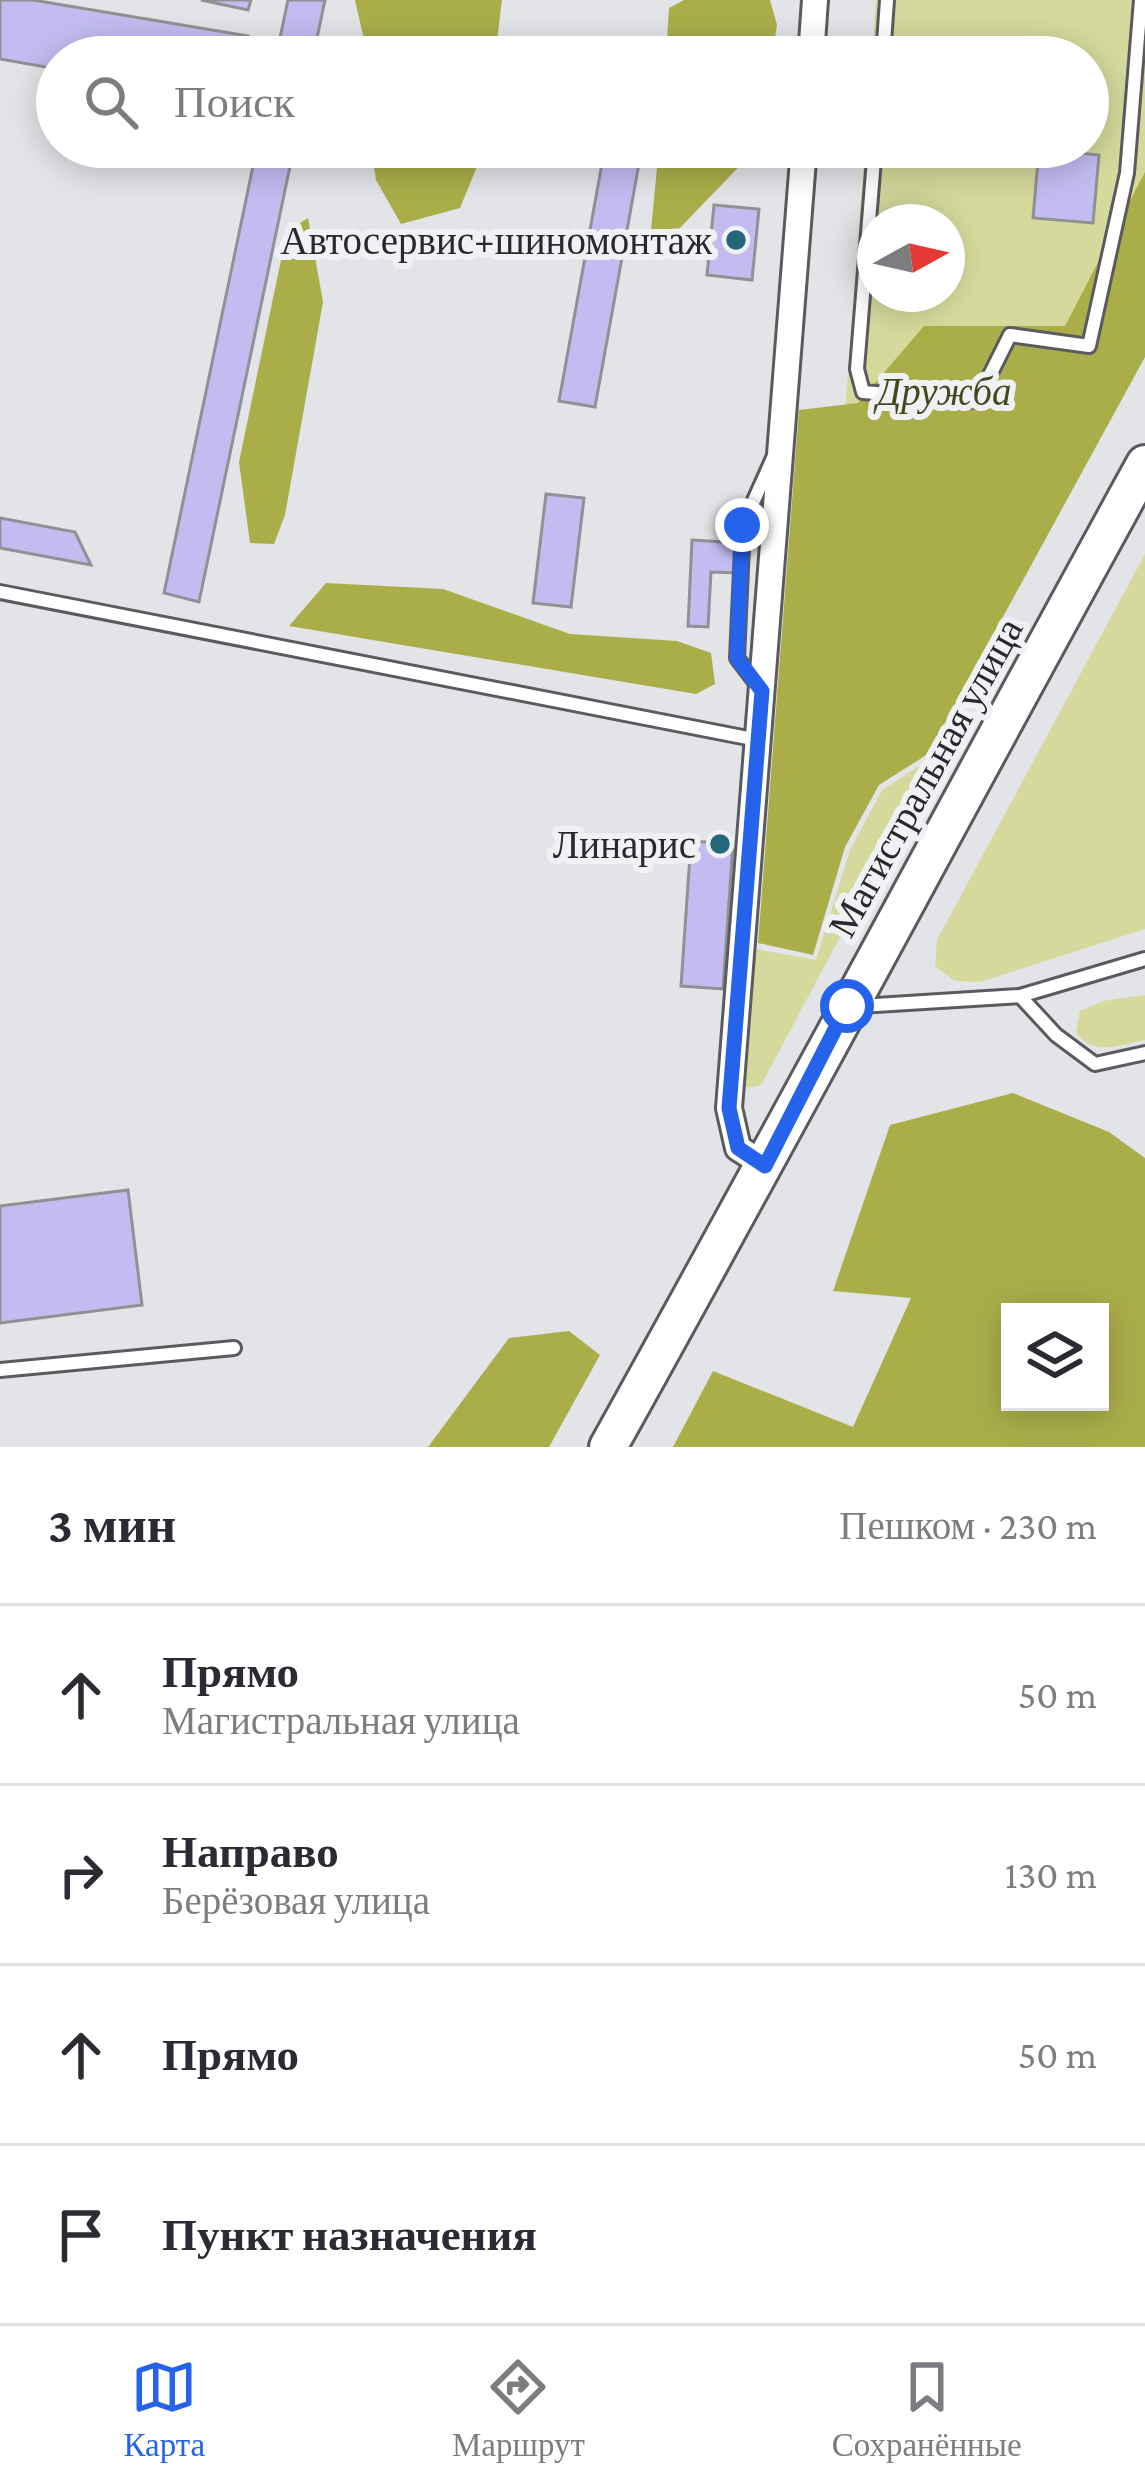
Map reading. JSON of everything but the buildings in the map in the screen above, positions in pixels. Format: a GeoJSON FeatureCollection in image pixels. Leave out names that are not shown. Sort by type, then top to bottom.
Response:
{"type":"FeatureCollection","features":[{"type":"Feature","properties":{"kind":"main road","name":"Магистральная улица"},"geometry":{"type":"LineString","coordinates":[[608,1447],[1145,464]]}},
{"type":"Feature","properties":{"kind":"street"},"geometry":{"type":"LineString","coordinates":[[812,36],[815,0]]}},
{"type":"Feature","properties":{"kind":"street"},"geometry":{"type":"LineString","coordinates":[[765,1166],[738,1148],[729,1108],[802,168]]}},
{"type":"Feature","properties":{"kind":"lane"},"geometry":{"type":"LineString","coordinates":[[884,36],[887,0]]}},
{"type":"Feature","properties":{"kind":"lane"},"geometry":{"type":"LineString","coordinates":[[873,168],[857,369],[862,392],[976,401],[1010,335],[1089,346],[1126,173],[1141,0]]}},
{"type":"Feature","properties":{"kind":"lane"},"geometry":{"type":"LineString","coordinates":[[0,592],[758,740]]}},
{"type":"Feature","properties":{"kind":"lane"},"geometry":{"type":"LineString","coordinates":[[847,1006],[1020,996],[1145,959]]}},
{"type":"Feature","properties":{"kind":"lane"},"geometry":{"type":"LineString","coordinates":[[1020,996],[1056,1036],[1095,1064],[1145,1053]]}},
{"type":"Feature","properties":{"kind":"lane"},"geometry":{"type":"LineString","coordinates":[[0,1370],[234,1348]]}},
{"type":"Feature","properties":{"kind":"green space"},"geometry":{"type":"Polygon","coordinates":[[[355,0],[502,0],[498,36],[363,36],[355,0]]]}},
{"type":"Feature","properties":{"kind":"green space"},"geometry":{"type":"Polygon","coordinates":[[[684,0],[770,0],[775,36],[667,36],[669,8],[684,0]]]}},
{"type":"Feature","properties":{"kind":"green space","name":"Дружба"},"geometry":{"type":"Polygon","coordinates":[[[876,0],[1145,0],[1145,217],[822,715],[857,253],[857,312],[965,312],[965,204],[861,204],[863,168],[1109,168],[1109,36],[873,36],[876,0]]]}},
{"type":"Feature","properties":{"kind":"green space"},"geometry":{"type":"Polygon","coordinates":[[[374,168],[476,168],[460,208],[401,224],[374,168]]]}},
{"type":"Feature","properties":{"kind":"green space"},"geometry":{"type":"Polygon","coordinates":[[[657,168],[738,168],[648,261],[657,168]]]}},
{"type":"Feature","properties":{"kind":"green space"},"geometry":{"type":"Polygon","coordinates":[[[1145,172],[1145,357],[928,754],[879,785],[845,847],[813,955],[758,943],[799,410],[858,403],[924,326],[1065,326],[1145,172]]]}},
{"type":"Feature","properties":{"kind":"green space"},"geometry":{"type":"Polygon","coordinates":[[[308,218],[323,302],[285,515],[274,544],[250,543],[239,462],[287,231],[308,218]]]}},
{"type":"Feature","properties":{"kind":"green space"},"geometry":{"type":"Polygon","coordinates":[[[1145,554],[1145,929],[980,982],[955,981],[935,966],[937,940],[1145,554]]]}},
{"type":"Feature","properties":{"kind":"green space"},"geometry":{"type":"Polygon","coordinates":[[[326,583],[443,589],[570,634],[677,641],[711,653],[715,684],[696,694],[289,626],[326,583]]]}},
{"type":"Feature","properties":{"kind":"green space"},"geometry":{"type":"Polygon","coordinates":[[[938,754],[761,1085],[747,1088],[739,1079],[755,949],[816,960],[850,850],[882,790],[938,754]]]}},
{"type":"Feature","properties":{"kind":"green space"},"geometry":{"type":"Polygon","coordinates":[[[1145,995],[1145,1040],[1099,1047],[1076,1033],[1080,1011],[1103,1001],[1145,995]]]}},
{"type":"Feature","properties":{"kind":"green space"},"geometry":{"type":"Polygon","coordinates":[[[1013,1093],[1109,1132],[1145,1158],[1145,1447],[673,1447],[713,1371],[853,1427],[911,1298],[833,1291],[890,1125],[1013,1093]]]}},
{"type":"Feature","properties":{"kind":"green space"},"geometry":{"type":"Polygon","coordinates":[[[569,1331],[600,1355],[549,1447],[428,1447],[509,1338],[569,1331]]]}},
{"type":"Feature","properties":{"kind":"place","name":"Автосервис+шиномонтаж"},"geometry":{"type":"Point","coordinates":[736,240]}},
{"type":"Feature","properties":{"kind":"place","name":"Линарис"},"geometry":{"type":"Point","coordinates":[720,844]}},
{"type":"Feature","properties":{"kind":"route"},"geometry":{"type":"LineString","coordinates":[[742,525],[737,658],[762,691],[729,1108],[738,1148],[765,1166],[847,1006]]}}]}
